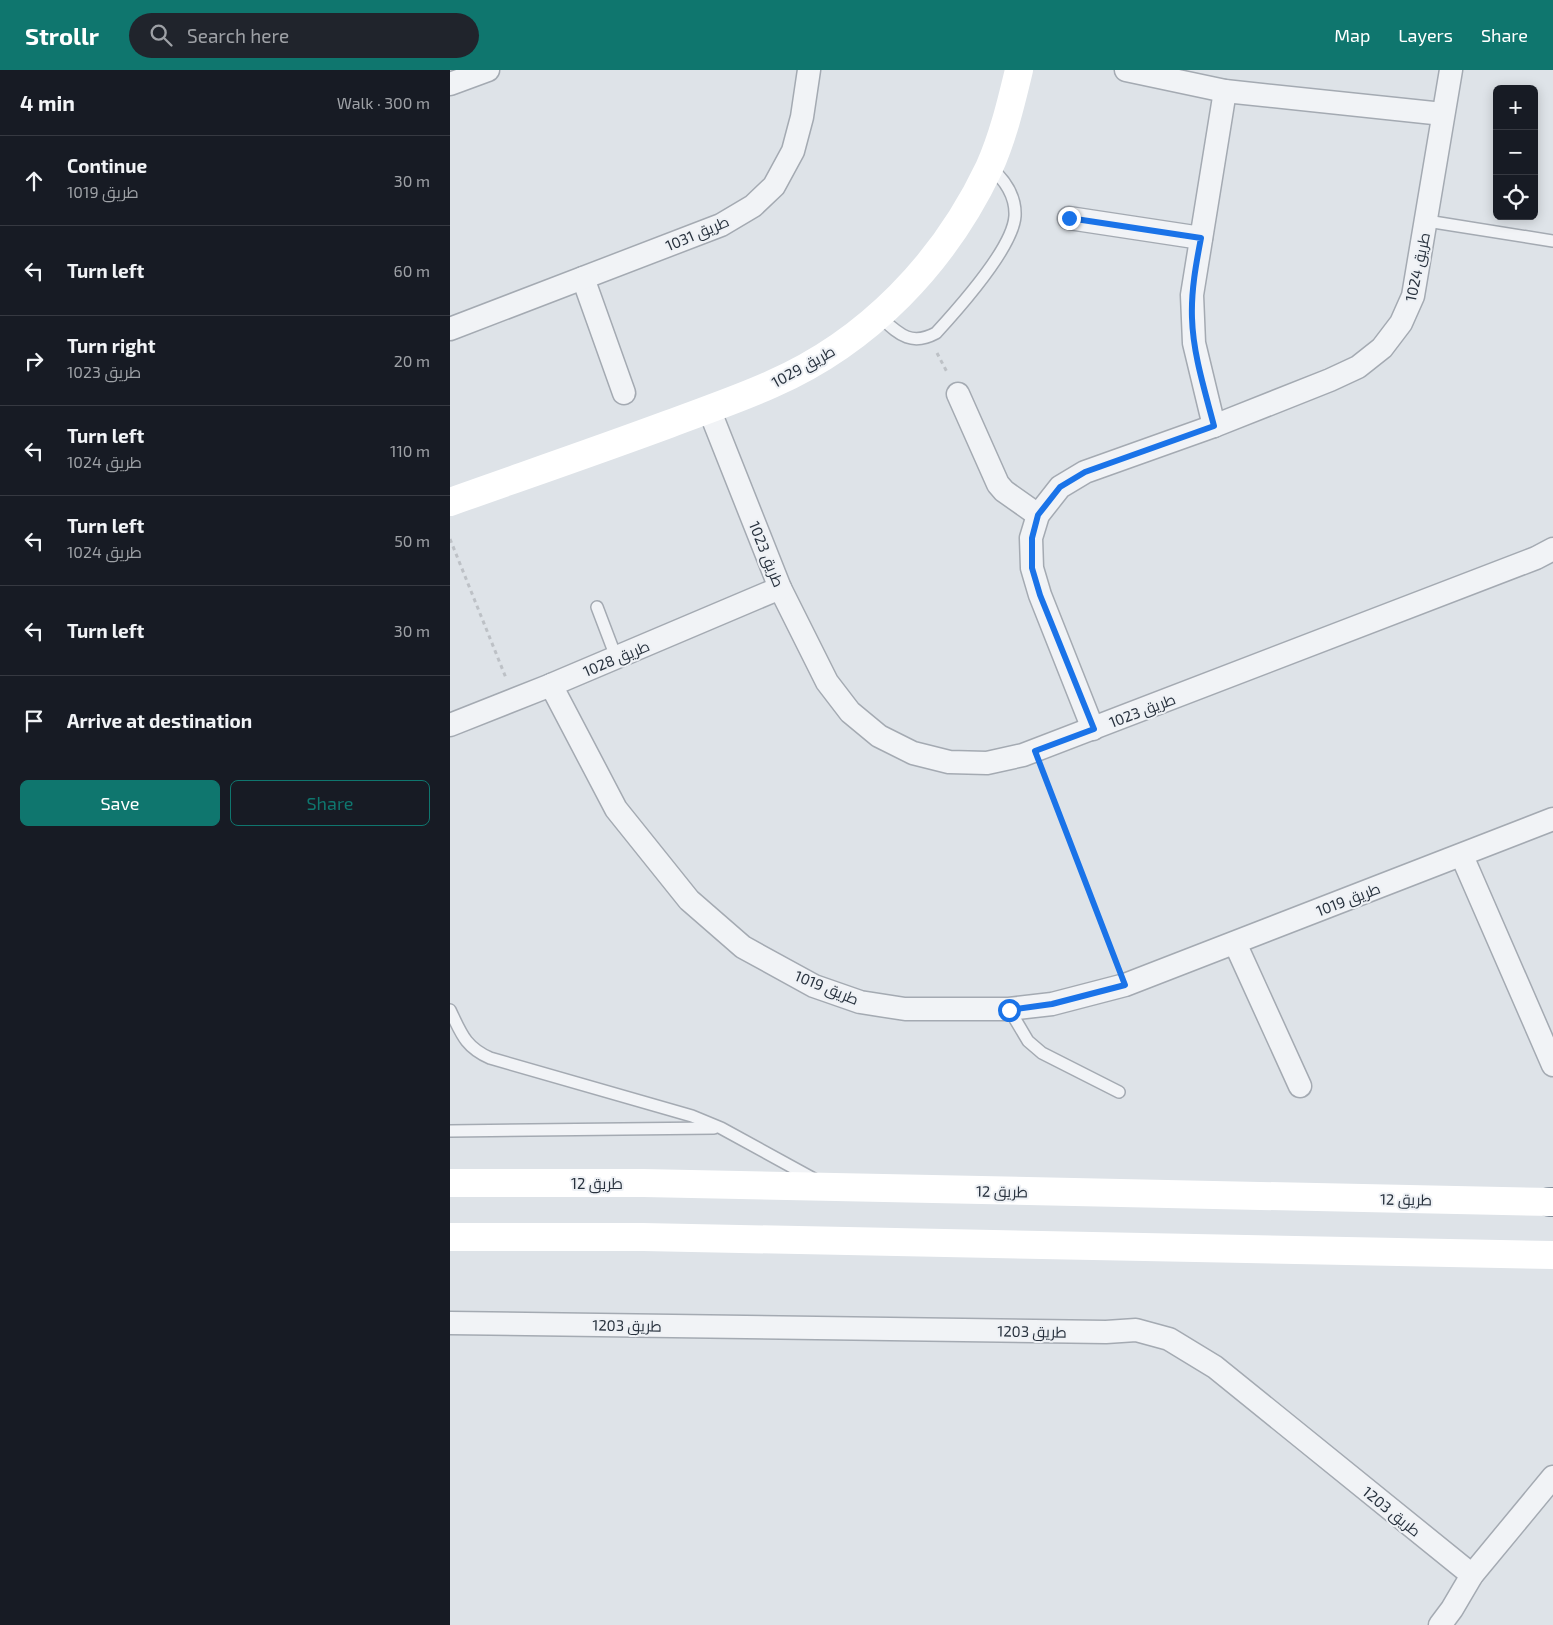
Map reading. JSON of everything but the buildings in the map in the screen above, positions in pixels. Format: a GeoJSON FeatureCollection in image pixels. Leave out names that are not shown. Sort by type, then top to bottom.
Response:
{"type":"FeatureCollection","features":[{"type":"Feature","properties":{"kind":"main road","name":"طريق 1029"},"geometry":{"type":"LineString","coordinates":[[450,502],[709,409],[773,384],[828,354],[879,316],[912,284],[943,248],[968,208],[989,167],[1004,125],[1019,70]]}},
{"type":"Feature","properties":{"kind":"main road","name":"طريق 12"},"geometry":{"type":"LineString","coordinates":[[450,1183],[643,1183],[1552,1202]]}},
{"type":"Feature","properties":{"kind":"main road"},"geometry":{"type":"LineString","coordinates":[[450,1237],[643,1237],[1553,1255]]}},
{"type":"Feature","properties":{"kind":"street"},"geometry":{"type":"LineString","coordinates":[[450,84],[488,70]]}},
{"type":"Feature","properties":{"kind":"street","name":"طريق 1031"},"geometry":{"type":"LineString","coordinates":[[450,329],[721,225],[753,206],[774,186],[793,151],[802,117],[809,70]]}},
{"type":"Feature","properties":{"kind":"street"},"geometry":{"type":"LineString","coordinates":[[1126,70],[1225,91],[1443,114]]}},
{"type":"Feature","properties":{"kind":"street","name":"طريق 1024"},"geometry":{"type":"LineString","coordinates":[[1094,729],[1040,595],[1032,568],[1032,538],[1038,515],[1060,487],[1085,472],[1214,426],[1330,380],[1358,367],[1382,348],[1401,324],[1414,296],[1451,70]]}},
{"type":"Feature","properties":{"kind":"street"},"geometry":{"type":"LineString","coordinates":[[1214,426],[1194,343],[1192,295],[1225,91]]}},
{"type":"Feature","properties":{"kind":"street"},"geometry":{"type":"LineString","coordinates":[[1069,218],[1201,238]]}},
{"type":"Feature","properties":{"kind":"street"},"geometry":{"type":"LineString","coordinates":[[583,278],[624,392]]}},
{"type":"Feature","properties":{"kind":"street"},"geometry":{"type":"LineString","coordinates":[[958,394],[998,484],[1004,491],[1038,515]]}},
{"type":"Feature","properties":{"kind":"street","name":"طريق 1023"},"geometry":{"type":"LineString","coordinates":[[709,409],[780,588],[827,682],[850,712],[879,736],[913,753],[949,762],[987,763],[1024,755],[1536,558],[1553,549]]}},
{"type":"Feature","properties":{"kind":"street","name":"طريق 1028"},"geometry":{"type":"LineString","coordinates":[[450,725],[551,685],[780,588]]}},
{"type":"Feature","properties":{"kind":"street","name":"طريق 1019"},"geometry":{"type":"LineString","coordinates":[[551,685],[616,809],[689,900],[743,947],[814,986],[860,1002],[905,1009],[1009,1010],[1052,1004],[1125,985],[1462,856],[1553,819]]}},
{"type":"Feature","properties":{"kind":"street"},"geometry":{"type":"LineString","coordinates":[[1462,856],[1553,1065]]}},
{"type":"Feature","properties":{"kind":"street"},"geometry":{"type":"LineString","coordinates":[[1235,943],[1300,1086]]}},
{"type":"Feature","properties":{"kind":"street","name":"طريق 1203"},"geometry":{"type":"LineString","coordinates":[[450,1323],[1106,1332],[1136,1330],[1169,1339],[1215,1367],[1472,1575]]}},
{"type":"Feature","properties":{"kind":"street"},"geometry":{"type":"LineString","coordinates":[[1440,1625],[1472,1575],[1553,1477]]}},
{"type":"Feature","properties":{"kind":"lane"},"geometry":{"type":"LineString","coordinates":[[879,316],[906,338],[920,339],[928,337],[936,333],[978,284],[1011,232],[1015,217],[1014,202],[1009,188],[1000,176],[989,167]]}},
{"type":"Feature","properties":{"kind":"lane"},"geometry":{"type":"LineString","coordinates":[[1426,221],[1553,241]]}},
{"type":"Feature","properties":{"kind":"lane"},"geometry":{"type":"LineString","coordinates":[[597,607],[616,658]]}},
{"type":"Feature","properties":{"kind":"lane"},"geometry":{"type":"LineString","coordinates":[[450,1010],[465,1042],[476,1052],[490,1058],[684,1114],[721,1128],[828,1187]]}},
{"type":"Feature","properties":{"kind":"lane"},"geometry":{"type":"LineString","coordinates":[[1009,1010],[1028,1041],[1042,1053],[1120,1092]]}},
{"type":"Feature","properties":{"kind":"lane"},"geometry":{"type":"LineString","coordinates":[[450,1131],[721,1128]]}},
{"type":"Feature","properties":{"kind":"path"},"geometry":{"type":"LineString","coordinates":[[928,337],[958,394]]}},
{"type":"Feature","properties":{"kind":"path"},"geometry":{"type":"LineString","coordinates":[[450,539],[514,699]]}},
{"type":"Feature","properties":{"kind":"path"},"geometry":{"type":"LineString","coordinates":[[1035,751],[1125,985]]}},
{"type":"Feature","properties":{"kind":"route"},"geometry":{"type":"LineString","coordinates":[[1009,1010],[1052,1004],[1125,985],[1035,751],[1094,729],[1040,595],[1032,568],[1032,538],[1038,515],[1060,487],[1085,472],[1214,426],[1194,343],[1192,319],[1192,295],[1201,238],[1069,218]]}}]}
